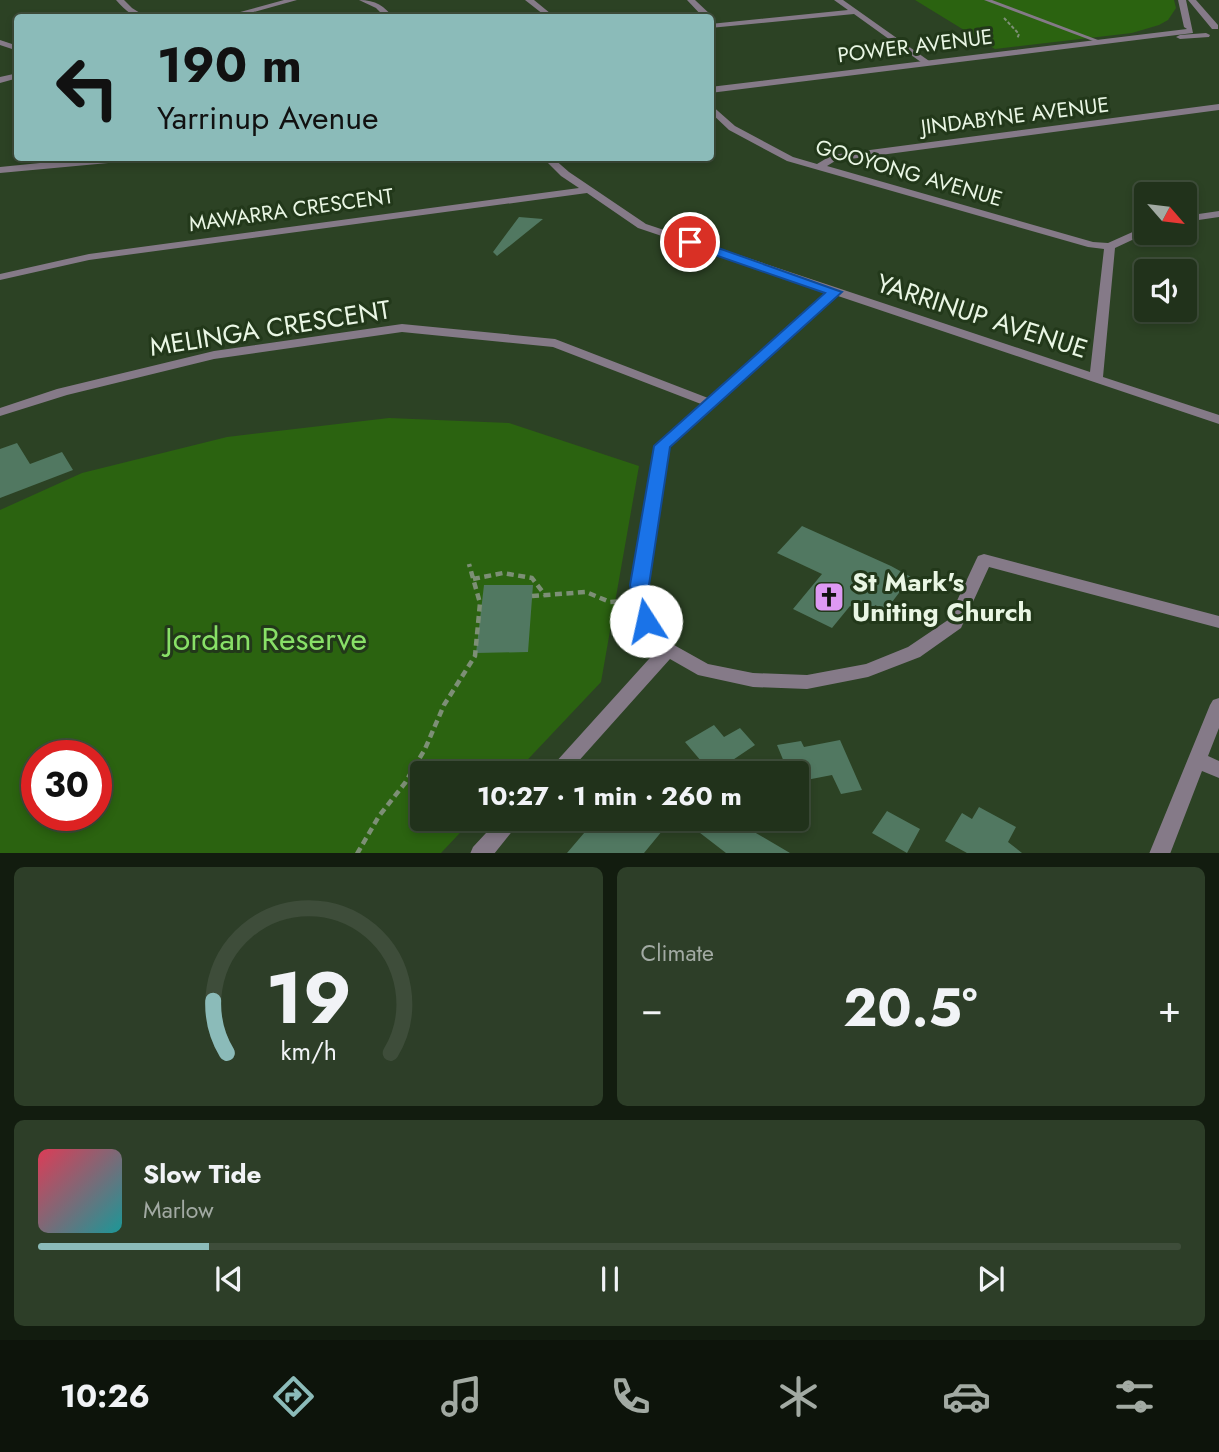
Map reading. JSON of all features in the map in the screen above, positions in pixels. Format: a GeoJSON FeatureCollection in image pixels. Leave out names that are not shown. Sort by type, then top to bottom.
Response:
{"type":"FeatureCollection","features":[{"type":"Feature","properties":{"kind":"street"},"geometry":{"type":"LineString","coordinates":[[120,0],[137,14]]}},
{"type":"Feature","properties":{"kind":"street"},"geometry":{"type":"LineString","coordinates":[[237,14],[293,0]]}},
{"type":"Feature","properties":{"kind":"street"},"geometry":{"type":"LineString","coordinates":[[363,0],[379,6],[387,14]]}},
{"type":"Feature","properties":{"kind":"street"},"geometry":{"type":"LineString","coordinates":[[529,0],[548,14]]}},
{"type":"Feature","properties":{"kind":"street"},"geometry":{"type":"LineString","coordinates":[[691,0],[706,14]]}},
{"type":"Feature","properties":{"kind":"street"},"geometry":{"type":"LineString","coordinates":[[838,0],[928,63]]}},
{"type":"Feature","properties":{"kind":"street"},"geometry":{"type":"LineString","coordinates":[[1182,0],[1189,29],[1206,35],[1218,29],[1192,0]]}},
{"type":"Feature","properties":{"kind":"street"},"geometry":{"type":"LineString","coordinates":[[714,26],[855,12]]}},
{"type":"Feature","properties":{"kind":"street","name":"POWER AVENUE"},"geometry":{"type":"LineString","coordinates":[[1125,41],[1189,29],[1218,29]]}},
{"type":"Feature","properties":{"kind":"street","name":"POWER AVENUE"},"geometry":{"type":"LineString","coordinates":[[714,90],[1103,43],[1206,35]]}},
{"type":"Feature","properties":{"kind":"street","name":"JINDABYNE AVENUE"},"geometry":{"type":"LineString","coordinates":[[819,167],[832,158],[1219,107]]}},
{"type":"Feature","properties":{"kind":"street","name":"GOOYONG AVENUE"},"geometry":{"type":"LineString","coordinates":[[714,111],[732,128],[790,159],[1092,245],[1110,246]]}},
{"type":"Feature","properties":{"kind":"street"},"geometry":{"type":"LineString","coordinates":[[63,163],[73,161]]}},
{"type":"Feature","properties":{"kind":"street"},"geometry":{"type":"LineString","coordinates":[[0,170],[83,161]]}},
{"type":"Feature","properties":{"kind":"street","name":"YARRINUP AVENUE"},"geometry":{"type":"LineString","coordinates":[[552,161],[588,190],[642,226],[1219,420]]}},
{"type":"Feature","properties":{"kind":"street","name":"MAWARRA CRESCENT"},"geometry":{"type":"LineString","coordinates":[[0,277],[89,257],[588,190]]}},
{"type":"Feature","properties":{"kind":"street"},"geometry":{"type":"LineString","coordinates":[[1197,217],[1219,214]]}},
{"type":"Feature","properties":{"kind":"street"},"geometry":{"type":"LineString","coordinates":[[1097,378],[1110,246],[1134,235]]}},
{"type":"Feature","properties":{"kind":"street"},"geometry":{"type":"LineString","coordinates":[[835,292],[662,446],[639,585],[646,621],[668,650],[704,670],[753,680],[807,681],[868,670],[914,652],[955,624],[984,560],[1219,622]]}},
{"type":"Feature","properties":{"kind":"street","name":"MELINGA CRESCENT"},"geometry":{"type":"LineString","coordinates":[[0,412],[62,391],[214,355],[402,328],[555,343],[709,403]]}},
{"type":"Feature","properties":{"kind":"street"},"geometry":{"type":"LineString","coordinates":[[566,761],[668,650]]}},
{"type":"Feature","properties":{"kind":"street"},"geometry":{"type":"LineString","coordinates":[[1159,853],[1219,705]]}},
{"type":"Feature","properties":{"kind":"street"},"geometry":{"type":"LineString","coordinates":[[1197,760],[1219,770]]}},
{"type":"Feature","properties":{"kind":"street"},"geometry":{"type":"LineString","coordinates":[[480,853],[501,831]]}},
{"type":"Feature","properties":{"kind":"lane"},"geometry":{"type":"LineString","coordinates":[[987,0],[1045,19],[1103,43]]}},
{"type":"Feature","properties":{"kind":"path"},"geometry":{"type":"LineString","coordinates":[[1003,7],[995,10],[996,13],[1018,34],[1014,47],[1023,52]]}},
{"type":"Feature","properties":{"kind":"path"},"geometry":{"type":"LineString","coordinates":[[357,853],[379,816],[411,772],[444,705],[475,656],[480,603],[469,564]]}},
{"type":"Feature","properties":{"kind":"path"},"geometry":{"type":"LineString","coordinates":[[472,579],[503,573],[532,578],[545,595]]}},
{"type":"Feature","properties":{"kind":"path"},"geometry":{"type":"LineString","coordinates":[[532,596],[586,592],[610,602],[642,600]]}},
{"type":"Feature","properties":{"kind":"green space"},"geometry":{"type":"Polygon","coordinates":[[[915,0],[1174,0],[1176,8],[1168,20],[1132,33],[995,49],[915,0]]]}},
{"type":"Feature","properties":{"kind":"green space","name":"Jordan Reserve"},"geometry":{"type":"Polygon","coordinates":[[[389,418],[509,423],[639,466],[601,682],[526,761],[410,761],[410,831],[462,831],[441,853],[0,853],[0,510],[82,473],[227,437],[389,418]]]}},
{"type":"Feature","properties":{"kind":"building"},"geometry":{"type":"Polygon","coordinates":[[[519,217],[543,219],[497,256],[493,252],[519,217]]]}},
{"type":"Feature","properties":{"kind":"building"},"geometry":{"type":"Polygon","coordinates":[[[17,443],[30,464],[62,452],[73,470],[0,498],[0,449],[17,443]]]}},
{"type":"Feature","properties":{"kind":"building"},"geometry":{"type":"Polygon","coordinates":[[[802,526],[911,577],[886,610],[875,605],[872,613],[850,606],[832,628],[793,609],[822,574],[777,553],[802,526]]]}},
{"type":"Feature","properties":{"kind":"building"},"geometry":{"type":"Polygon","coordinates":[[[484,585],[533,585],[528,652],[476,653],[484,585]]]}},
{"type":"Feature","properties":{"kind":"building"},"geometry":{"type":"Polygon","coordinates":[[[714,725],[724,737],[740,728],[755,745],[731,761],[701,761],[685,742],[714,725]]]}},
{"type":"Feature","properties":{"kind":"building"},"geometry":{"type":"Polygon","coordinates":[[[840,740],[862,790],[841,794],[832,775],[809,779],[809,761],[784,761],[777,745],[801,741],[804,747],[840,740]]]}},
{"type":"Feature","properties":{"kind":"building"},"geometry":{"type":"Polygon","coordinates":[[[979,807],[1016,827],[1008,842],[1022,853],[967,853],[945,841],[962,813],[972,819],[979,807]]]}},
{"type":"Feature","properties":{"kind":"building"},"geometry":{"type":"Polygon","coordinates":[[[887,811],[920,829],[907,853],[872,833],[887,811]]]}},
{"type":"Feature","properties":{"kind":"building"},"geometry":{"type":"Polygon","coordinates":[[[586,831],[662,831],[644,853],[567,853],[586,831]]]}},
{"type":"Feature","properties":{"kind":"building"},"geometry":{"type":"Polygon","coordinates":[[[698,831],[752,831],[790,853],[726,853],[698,831]]]}},
{"type":"Feature","properties":{"kind":"place","name":"St Mark's Uniting Church"},"geometry":{"type":"Point","coordinates":[829,597]}},
{"type":"Feature","properties":{"kind":"route"},"geometry":{"type":"LineString","coordinates":[[646,621],[639,585],[662,446],[835,292],[690,242]]}}]}
